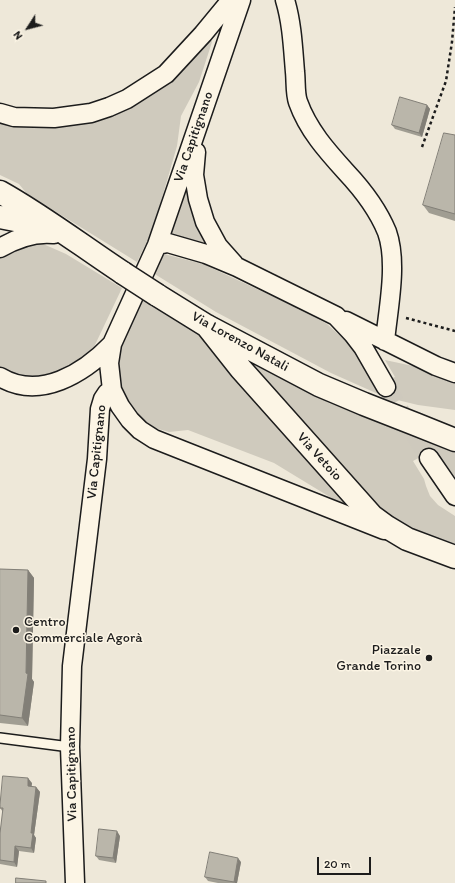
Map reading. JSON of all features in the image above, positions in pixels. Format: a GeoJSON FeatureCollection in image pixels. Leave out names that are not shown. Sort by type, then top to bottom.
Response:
{"type":"FeatureCollection","features":[{"type":"Feature","properties":{"kind":"street"},"geometry":{"type":"LineString","coordinates":[[0,113],[14,117],[54,118],[90,113],[127,99],[166,74],[203,34],[231,0]]}},
{"type":"Feature","properties":{"kind":"street","name":"Via Capitignano"},"geometry":{"type":"LineString","coordinates":[[75,883],[70,746],[72,666],[97,459],[100,409],[103,399],[107,393],[112,390],[109,363],[112,344],[157,245],[242,0]]}},
{"type":"Feature","properties":{"kind":"street"},"geometry":{"type":"LineString","coordinates":[[285,0],[288,10],[292,41],[297,101],[311,129],[327,151],[348,173],[377,212],[387,233],[391,254],[392,280],[385,341]]}},
{"type":"Feature","properties":{"kind":"street"},"geometry":{"type":"LineString","coordinates":[[203,34],[217,28],[221,28],[227,36],[228,41]]}},
{"type":"Feature","properties":{"kind":"street"},"geometry":{"type":"LineString","coordinates":[[198,126],[194,175],[198,199],[205,222],[218,246],[237,267]]}},
{"type":"Feature","properties":{"kind":"street","name":"Via Lorenzo Natali"},"geometry":{"type":"LineString","coordinates":[[0,192],[35,212],[67,238],[207,326],[320,385],[455,440]]}},
{"type":"Feature","properties":{"kind":"street","name":"Via Lorenzo Natali"},"geometry":{"type":"LineString","coordinates":[[0,217],[25,222],[67,238]]}},
{"type":"Feature","properties":{"kind":"street"},"geometry":{"type":"LineString","coordinates":[[0,248],[12,241],[27,236],[42,234],[67,238]]}},
{"type":"Feature","properties":{"kind":"street"},"geometry":{"type":"LineString","coordinates":[[157,245],[168,243],[206,254],[237,267],[436,366],[455,373]]}},
{"type":"Feature","properties":{"kind":"street"},"geometry":{"type":"LineString","coordinates":[[336,316],[363,347],[386,387]]}},
{"type":"Feature","properties":{"kind":"street","name":"Via Vetoio"},"geometry":{"type":"LineString","coordinates":[[207,326],[241,369],[372,516],[407,539],[455,557]]}},
{"type":"Feature","properties":{"kind":"street"},"geometry":{"type":"LineString","coordinates":[[0,377],[20,385],[36,387],[53,383],[87,367],[112,344]]}},
{"type":"Feature","properties":{"kind":"street"},"geometry":{"type":"LineString","coordinates":[[112,390],[120,406],[130,420],[140,430],[154,439],[407,539]]}},
{"type":"Feature","properties":{"kind":"street","name":"Via Lorenzo Natali"},"geometry":{"type":"LineString","coordinates":[[415,424],[455,425]]}},
{"type":"Feature","properties":{"kind":"street"},"geometry":{"type":"LineString","coordinates":[[429,458],[455,496]]}},
{"type":"Feature","properties":{"kind":"lane"},"geometry":{"type":"LineString","coordinates":[[0,738],[70,746]]}},
{"type":"Feature","properties":{"kind":"path"},"geometry":{"type":"LineString","coordinates":[[422,147],[446,81],[452,42],[455,7]]}},
{"type":"Feature","properties":{"kind":"path"},"geometry":{"type":"LineString","coordinates":[[388,313],[455,331]]}},
{"type":"Feature","properties":{"kind":"shaded area"},"geometry":{"type":"Polygon","coordinates":[[[210,38],[212,42],[199,82],[181,116],[177,146],[153,229],[137,262],[27,194],[19,184],[0,175],[0,121],[34,128],[70,125],[108,116],[140,102],[174,77],[210,38]]]}},
{"type":"Feature","properties":{"kind":"shaded area"},"geometry":{"type":"Polygon","coordinates":[[[186,178],[188,196],[193,213],[209,246],[174,236],[171,233],[186,178]]]}},
{"type":"Feature","properties":{"kind":"shaded area"},"geometry":{"type":"Polygon","coordinates":[[[41,243],[66,254],[122,288],[94,347],[85,356],[74,364],[50,374],[25,376],[12,373],[0,367],[0,254],[17,244],[41,243]]]}},
{"type":"Feature","properties":{"kind":"shaded area"},"geometry":{"type":"Polygon","coordinates":[[[164,254],[203,264],[298,308],[327,324],[346,341],[358,356],[374,386],[395,377],[385,360],[413,366],[455,379],[455,410],[418,405],[385,397],[331,373],[216,312],[153,273],[164,254]]]}},
{"type":"Feature","properties":{"kind":"shaded area"},"geometry":{"type":"Polygon","coordinates":[[[141,299],[205,338],[359,511],[343,505],[274,463],[188,430],[169,432],[155,428],[130,407],[119,386],[116,366],[119,349],[141,299]]]}},
{"type":"Feature","properties":{"kind":"shaded area"},"geometry":{"type":"Polygon","coordinates":[[[246,360],[329,403],[455,453],[455,481],[433,450],[413,461],[424,479],[430,496],[438,505],[455,516],[455,551],[382,514],[246,360]]]}},
{"type":"Feature","properties":{"kind":"building"},"geometry":{"type":"Polygon","coordinates":[[[400,97],[427,105],[419,133],[392,125],[400,97]]]}},
{"type":"Feature","properties":{"kind":"building"},"geometry":{"type":"Polygon","coordinates":[[[444,133],[455,135],[455,214],[423,205],[444,133]]]}},
{"type":"Feature","properties":{"kind":"building","name":"Centro Commerciale Agorà"},"geometry":{"type":"Polygon","coordinates":[[[0,569],[28,570],[26,673],[28,674],[22,718],[0,715],[0,569]]]}},
{"type":"Feature","properties":{"kind":"building"},"geometry":{"type":"Polygon","coordinates":[[[3,776],[28,778],[28,786],[36,787],[31,833],[33,833],[31,848],[15,846],[14,862],[0,860],[0,833],[3,808],[0,808],[0,805],[3,776]]]}},
{"type":"Feature","properties":{"kind":"building"},"geometry":{"type":"Polygon","coordinates":[[[99,829],[117,831],[113,858],[96,856],[99,829]]]}},
{"type":"Feature","properties":{"kind":"building"},"geometry":{"type":"Polygon","coordinates":[[[210,852],[238,858],[234,882],[205,877],[210,852]]]}},
{"type":"Feature","properties":{"kind":"building"},"geometry":{"type":"Polygon","coordinates":[[[16,878],[46,881],[46,883],[16,883],[16,878]]]}},
{"type":"Feature","properties":{"kind":"tunnel"},"geometry":{"type":"LineString","coordinates":[[386,387],[429,458]]}},
{"type":"Feature","properties":{"kind":"place","name":"Centro Commerciale Agorà"},"geometry":{"type":"Point","coordinates":[16,630]}},
{"type":"Feature","properties":{"kind":"place","name":"Piazzale Grande Torino"},"geometry":{"type":"Point","coordinates":[429,658]}}]}
